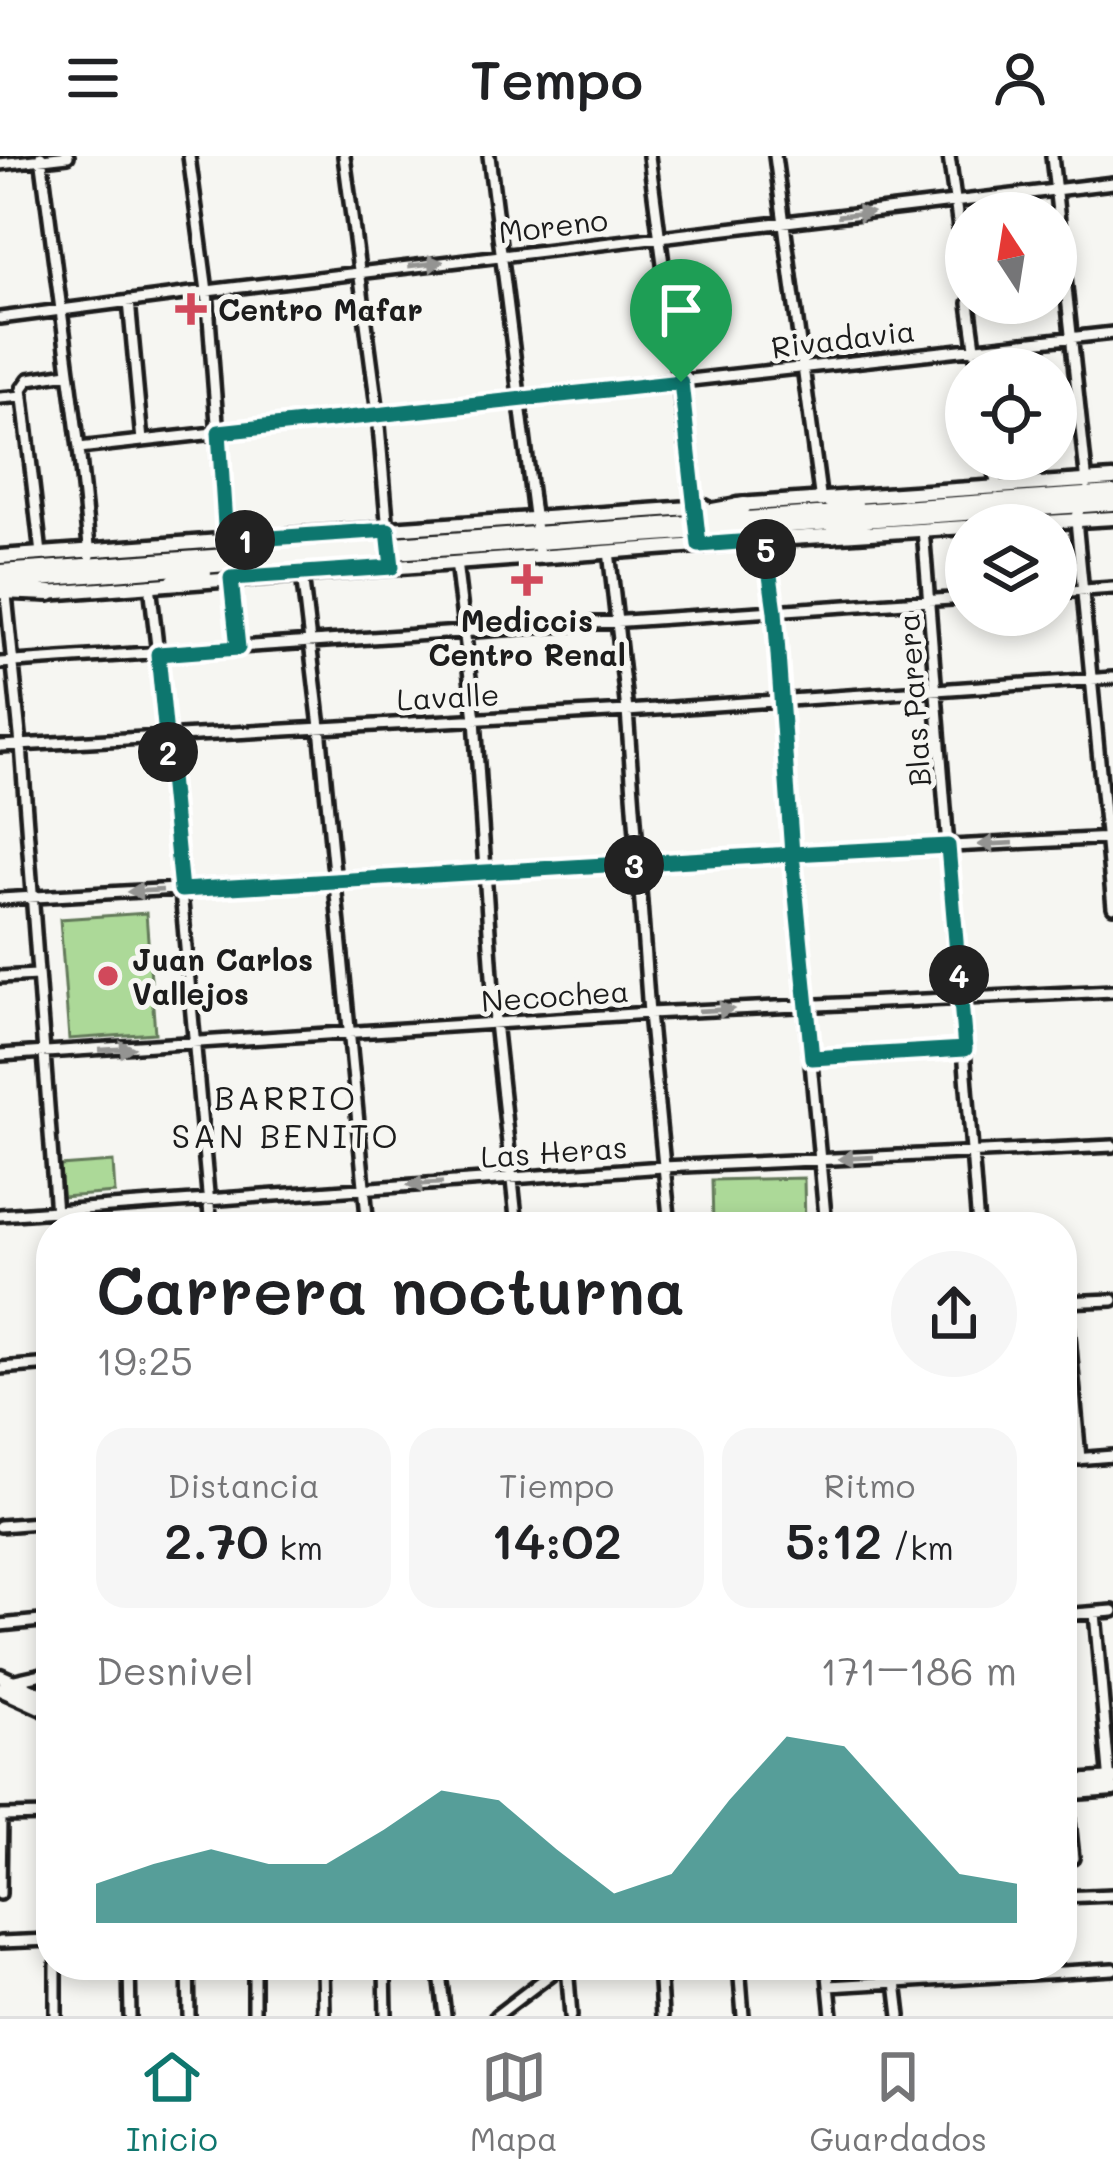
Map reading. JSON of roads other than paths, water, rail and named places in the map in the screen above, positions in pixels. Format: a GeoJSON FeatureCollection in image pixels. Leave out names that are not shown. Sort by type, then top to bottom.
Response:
{"type":"FeatureCollection","features":[{"type":"Feature","properties":{"kind":"highway"},"geometry":{"type":"LineString","coordinates":[[1048,504],[1113,493]]}},
{"type":"Feature","properties":{"kind":"highway"},"geometry":{"type":"LineString","coordinates":[[1082,500],[1113,503]]}},
{"type":"Feature","properties":{"kind":"highway"},"geometry":{"type":"LineString","coordinates":[[697,527],[757,540],[824,520],[852,504],[945,509]]}},
{"type":"Feature","properties":{"kind":"highway"},"geometry":{"type":"LineString","coordinates":[[605,539],[697,527],[745,505]]}},
{"type":"Feature","properties":{"kind":"highway"},"geometry":{"type":"LineString","coordinates":[[153,559],[538,537],[605,539],[697,527],[824,520],[855,529],[898,524],[945,511]]}},
{"type":"Feature","properties":{"kind":"highway"},"geometry":{"type":"LineString","coordinates":[[2,591],[89,568],[298,536]]}},
{"type":"Feature","properties":{"kind":"highway"},"geometry":{"type":"LineString","coordinates":[[173,582],[200,574],[303,566],[390,548]]}},
{"type":"Feature","properties":{"kind":"highway"},"geometry":{"type":"LineString","coordinates":[[0,565],[303,566]]}},
{"type":"Feature","properties":{"kind":"highway"},"geometry":{"type":"LineString","coordinates":[[2,591],[50,593]]}},
{"type":"Feature","properties":{"kind":"main road"},"geometry":{"type":"LineString","coordinates":[[1048,504],[1082,500],[1113,479]]}},
{"type":"Feature","properties":{"kind":"main road"},"geometry":{"type":"LineString","coordinates":[[1082,500],[1113,518]]}},
{"type":"Feature","properties":{"kind":"main road"},"geometry":{"type":"LineString","coordinates":[[745,505],[824,520],[945,527]]}},
{"type":"Feature","properties":{"kind":"main road"},"geometry":{"type":"LineString","coordinates":[[824,520],[945,513]]}},
{"type":"Feature","properties":{"kind":"main road"},"geometry":{"type":"LineString","coordinates":[[50,593],[89,568],[226,541],[298,536],[456,562],[538,537],[697,527]]}},
{"type":"Feature","properties":{"kind":"main road"},"geometry":{"type":"LineString","coordinates":[[0,565],[40,554],[150,584],[303,566]]}},
{"type":"Feature","properties":{"kind":"main road"},"geometry":{"type":"LineString","coordinates":[[4,1682],[36,1694]]}},
{"type":"Feature","properties":{"kind":"main road"},"geometry":{"type":"LineString","coordinates":[[4,1682],[36,1702]]}},
{"type":"Feature","properties":{"kind":"main road"},"geometry":{"type":"LineString","coordinates":[[1077,1788],[1111,1784]]}},
{"type":"Feature","properties":{"kind":"street"},"geometry":{"type":"LineString","coordinates":[[0,164],[68,156]]}},
{"type":"Feature","properties":{"kind":"street"},"geometry":{"type":"LineString","coordinates":[[189,156],[207,291],[226,541]]}},
{"type":"Feature","properties":{"kind":"street"},"geometry":{"type":"LineString","coordinates":[[344,156],[378,414],[390,548]]}},
{"type":"Feature","properties":{"kind":"street"},"geometry":{"type":"LineString","coordinates":[[490,156],[538,537]]}},
{"type":"Feature","properties":{"kind":"street"},"geometry":{"type":"LineString","coordinates":[[649,156],[697,527]]}},
{"type":"Feature","properties":{"kind":"street"},"geometry":{"type":"LineString","coordinates":[[775,156],[824,520]]}},
{"type":"Feature","properties":{"kind":"street"},"geometry":{"type":"LineString","coordinates":[[949,156],[955,192]]}},
{"type":"Feature","properties":{"kind":"street"},"geometry":{"type":"LineString","coordinates":[[1052,156],[1071,337],[1082,500],[1082,590],[1113,907]]}},
{"type":"Feature","properties":{"kind":"street"},"geometry":{"type":"LineString","coordinates":[[41,158],[79,448],[89,568]]}},
{"type":"Feature","properties":{"kind":"street","name":"Moreno"},"geometry":{"type":"LineString","coordinates":[[1040,192],[1113,183]]}},
{"type":"Feature","properties":{"kind":"street","name":"Moreno"},"geometry":{"type":"LineString","coordinates":[[0,318],[945,203]]}},
{"type":"Feature","properties":{"kind":"street"},"geometry":{"type":"LineString","coordinates":[[129,301],[142,441]]}},
{"type":"Feature","properties":{"kind":"street"},"geometry":{"type":"LineString","coordinates":[[971,324],[974,347]]}},
{"type":"Feature","properties":{"kind":"street","name":"Rivadavia"},"geometry":{"type":"LineString","coordinates":[[79,448],[1113,333]]}},
{"type":"Feature","properties":{"kind":"street"},"geometry":{"type":"LineString","coordinates":[[40,554],[24,383],[68,374]]}},
{"type":"Feature","properties":{"kind":"street"},"geometry":{"type":"LineString","coordinates":[[0,398],[23,396]]}},
{"type":"Feature","properties":{"kind":"street","name":"Blas Parera"},"geometry":{"type":"LineString","coordinates":[[923,529],[977,1212]]}},
{"type":"Feature","properties":{"kind":"street"},"geometry":{"type":"LineString","coordinates":[[605,539],[627,711],[668,1212]]}},
{"type":"Feature","properties":{"kind":"street"},"geometry":{"type":"LineString","coordinates":[[757,540],[775,611],[825,1212]]}},
{"type":"Feature","properties":{"kind":"street"},"geometry":{"type":"LineString","coordinates":[[456,562],[475,719],[495,1022],[516,1212]]}},
{"type":"Feature","properties":{"kind":"street"},"geometry":{"type":"LineString","coordinates":[[303,566],[367,1212]]}},
{"type":"Feature","properties":{"kind":"street"},"geometry":{"type":"LineString","coordinates":[[231,578],[238,648]]}},
{"type":"Feature","properties":{"kind":"street"},"geometry":{"type":"LineString","coordinates":[[150,584],[209,1212]]}},
{"type":"Feature","properties":{"kind":"street"},"geometry":{"type":"LineString","coordinates":[[1077,590],[1113,588]]}},
{"type":"Feature","properties":{"kind":"street"},"geometry":{"type":"LineString","coordinates":[[2,591],[14,662],[56,1211]]}},
{"type":"Feature","properties":{"kind":"street"},"geometry":{"type":"LineString","coordinates":[[0,663],[945,599]]}},
{"type":"Feature","properties":{"kind":"street","name":"Lavalle"},"geometry":{"type":"LineString","coordinates":[[0,746],[1113,679]]}},
{"type":"Feature","properties":{"kind":"street"},"geometry":{"type":"LineString","coordinates":[[0,899],[1109,839]]}},
{"type":"Feature","properties":{"kind":"street"},"geometry":{"type":"LineString","coordinates":[[0,977],[37,975]]}},
{"type":"Feature","properties":{"kind":"street","name":"Necochea"},"geometry":{"type":"LineString","coordinates":[[0,1055],[650,1013],[1113,991]]}},
{"type":"Feature","properties":{"kind":"street"},"geometry":{"type":"LineString","coordinates":[[812,1058],[965,1049]]}},
{"type":"Feature","properties":{"kind":"street","name":"Las Heras"},"geometry":{"type":"LineString","coordinates":[[42,1212],[663,1167],[1113,1146]]}},
{"type":"Feature","properties":{"kind":"street","name":"Las Heras"},"geometry":{"type":"LineString","coordinates":[[0,1215],[36,1212]]}},
{"type":"Feature","properties":{"kind":"street"},"geometry":{"type":"LineString","coordinates":[[1077,1301],[1113,1300]]}},
{"type":"Feature","properties":{"kind":"street"},"geometry":{"type":"LineString","coordinates":[[0,1368],[36,1365]]}},
{"type":"Feature","properties":{"kind":"street"},"geometry":{"type":"LineString","coordinates":[[1077,1438],[1079,1459],[1113,1456]]}},
{"type":"Feature","properties":{"kind":"street"},"geometry":{"type":"LineString","coordinates":[[0,1526],[36,1523]]}},
{"type":"Feature","properties":{"kind":"street"},"geometry":{"type":"LineString","coordinates":[[1077,1614],[1113,1611]]}},
{"type":"Feature","properties":{"kind":"street"},"geometry":{"type":"LineString","coordinates":[[1095,1612],[1111,1784]]}},
{"type":"Feature","properties":{"kind":"street"},"geometry":{"type":"LineString","coordinates":[[0,1625],[36,1621]]}},
{"type":"Feature","properties":{"kind":"street"},"geometry":{"type":"LineString","coordinates":[[4,1682],[36,1675]]}},
{"type":"Feature","properties":{"kind":"street"},"geometry":{"type":"LineString","coordinates":[[0,1894],[1,1816],[36,1815]]}},
{"type":"Feature","properties":{"kind":"street"},"geometry":{"type":"LineString","coordinates":[[1077,1897],[1113,1895]]}},
{"type":"Feature","properties":{"kind":"street"},"geometry":{"type":"LineString","coordinates":[[0,1942],[36,1941]]}},
{"type":"Feature","properties":{"kind":"street"},"geometry":{"type":"LineString","coordinates":[[1077,1971],[1113,1969]]}},
{"type":"Feature","properties":{"kind":"street"},"geometry":{"type":"LineString","coordinates":[[56,1980],[56,2016]]}},
{"type":"Feature","properties":{"kind":"street"},"geometry":{"type":"LineString","coordinates":[[129,1980],[130,2016]]}},
{"type":"Feature","properties":{"kind":"street"},"geometry":{"type":"LineString","coordinates":[[188,1980],[189,2016]]}},
{"type":"Feature","properties":{"kind":"street"},"geometry":{"type":"LineString","coordinates":[[254,1980],[254,2016]]}},
{"type":"Feature","properties":{"kind":"street"},"geometry":{"type":"LineString","coordinates":[[323,1980],[324,2016]]}},
{"type":"Feature","properties":{"kind":"street"},"geometry":{"type":"LineString","coordinates":[[385,1980],[386,2016]]}},
{"type":"Feature","properties":{"kind":"street"},"geometry":{"type":"LineString","coordinates":[[441,1980],[445,2016]]}},
{"type":"Feature","properties":{"kind":"street"},"geometry":{"type":"LineString","coordinates":[[496,2016],[545,1980]]}},
{"type":"Feature","properties":{"kind":"street"},"geometry":{"type":"LineString","coordinates":[[567,1980],[571,2016]]}},
{"type":"Feature","properties":{"kind":"street"},"geometry":{"type":"LineString","coordinates":[[659,1980],[662,2016]]}},
{"type":"Feature","properties":{"kind":"street"},"geometry":{"type":"LineString","coordinates":[[740,1980],[743,2016]]}},
{"type":"Feature","properties":{"kind":"street"},"geometry":{"type":"LineString","coordinates":[[828,1980],[832,2016]]}},
{"type":"Feature","properties":{"kind":"street"},"geometry":{"type":"LineString","coordinates":[[896,1980],[900,2016]]}},
{"type":"Feature","properties":{"kind":"street"},"geometry":{"type":"LineString","coordinates":[[829,1986],[942,1980]]}},
{"type":"Feature","properties":{"kind":"place","name":"Centro Mafar"},"geometry":{"type":"Point","coordinates":[191,309]}},
{"type":"Feature","properties":{"kind":"place","name":"Mediccis Centro Renal"},"geometry":{"type":"Point","coordinates":[527,580]}},
{"type":"Feature","properties":{"kind":"place","name":"Juan Carlos Vallejos"},"geometry":{"type":"Point","coordinates":[108,976]}},
{"type":"Feature","properties":{"kind":"district","name":"BARRIO SAN BENITO"},"geometry":{"type":"Point","coordinates":[286,1115]}}]}
